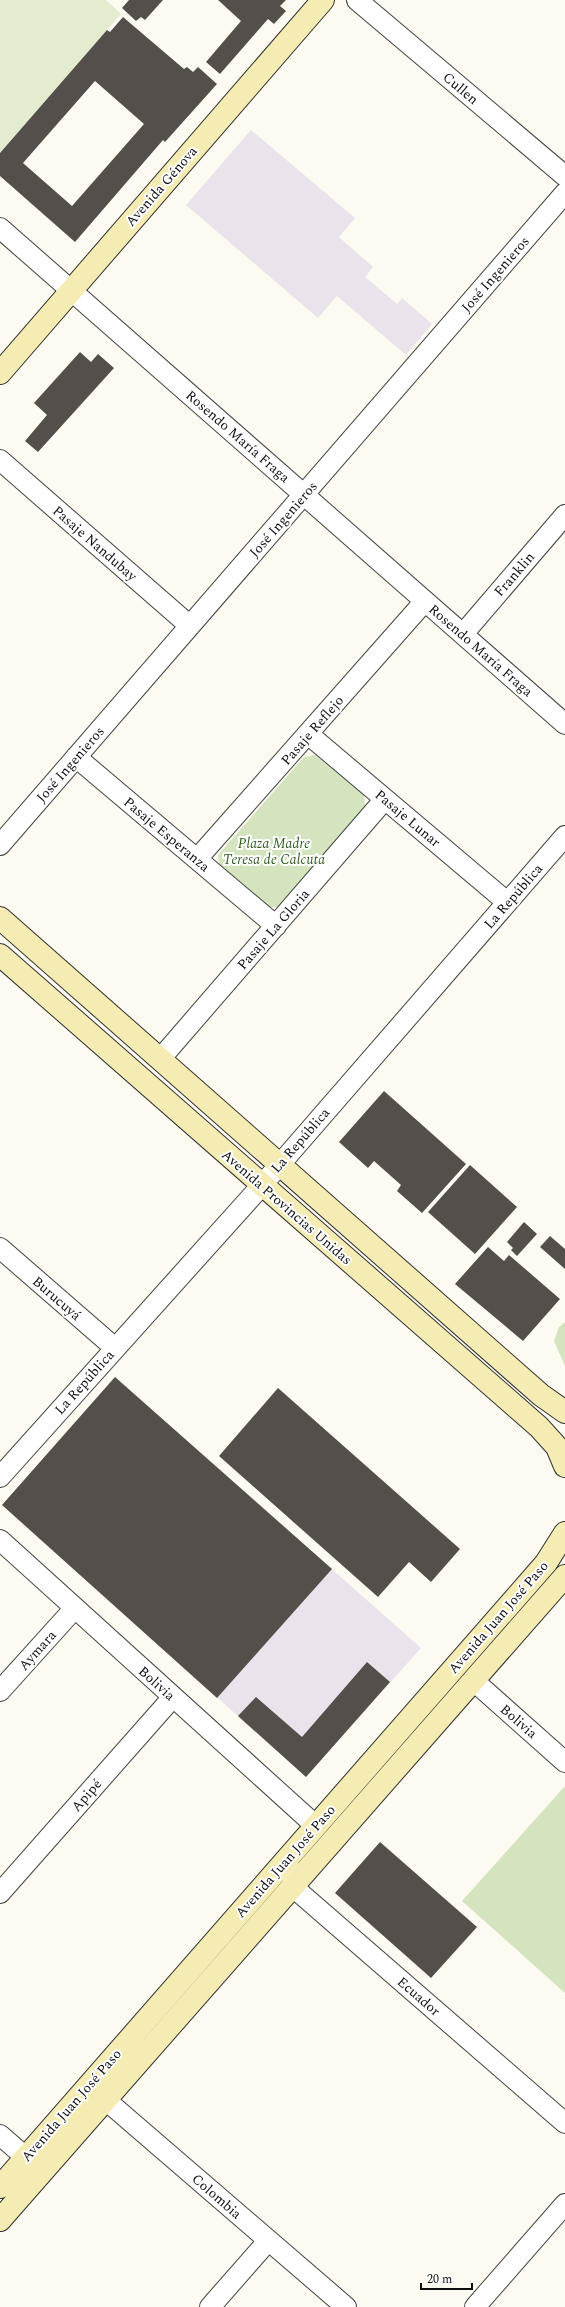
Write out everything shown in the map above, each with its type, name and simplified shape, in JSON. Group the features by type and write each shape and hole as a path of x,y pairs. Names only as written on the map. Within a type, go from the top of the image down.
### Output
{"main road":[{"name":"Avenida Génova","path":"0,373 323,0"},
{"name":"Avenida Provincias Unidas","path":"0,918 161,1058 541,1395 565,1412"},
{"name":"Avenida Provincias Unidas","path":"0,955 539,1427 557,1448 565,1466"},
{"name":"Avenida Juan José Paso","path":"0,2187 546,1563 565,1533"},
{"name":"Avenida Juan José Paso","path":"0,2220 106,2101 565,1576"}],"street":[{"name":"Cullen","path":"357,0 565,176"},
{"name":"José Ingenieros","path":"0,845 565,193"},
{"name":"Rosendo María Fraga","path":"0,228 565,724"},
{"name":"Pasaje Nandubay","path":"0,460 190,626"},
{"name":"Franklin","path":"463,634 565,515"},
{"name":"Pasaje Reflejo","path":"197,859 425,601"},
{"name":"Pasaje Lunar","path":"308,734 508,902"},
{"name":"Pasaje Esperanza","path":"76,757 276,926"},
{"name":"Pasaje La Gloria","path":"161,1058 385,799"},
{"name":"La República","path":"0,1477 262,1185 565,836"},
{"name":"Burucuyá","path":"0,1248 115,1348"},
{"name":"Bolivia","path":"0,1540 74,1609 316,1826"},
{"name":"Aymara","path":"0,1691 74,1609"},
{"name":"Bolivia","path":"474,1681 565,1762"},
{"name":"Apipé","path":"0,1893 173,1697"},
{"path":"283,1863 292,1872 293,1887"},
{"name":"Ecuador","path":"293,1887 565,2123"},
{"name":"Colombia","path":"88,2086 346,2307"},
{"path":"0,2135 42,2172"},
{"path":"475,2307 565,2204"},
{"path":"210,2307 268,2241"}],"shaded area":[{"path":"251,130 355,218 339,237 373,267 365,277 397,304 402,298 432,324 406,355 337,296 318,318 186,205"},
{"path":"115,1377 421,1648 306,1777 2,1505"}],"green space":[{"path":"0,0 106,0 121,14 0,153"},
{"name":"Plaza Madre Teresa de Calcuta","path":"315,755 364,794 365,806 278,907 268,907 219,864 218,855 304,757"},
{"path":"565,1322 565,1366 554,1341 559,1327"},
{"path":"565,1786 565,1993 462,1901"}],"building":[{"path":"129,0 163,0 145,20 141,17 136,21 122,8"},
{"path":"218,0 286,0 280,6 286,11 274,24 268,19 220,74 206,62 241,21"},
{"path":"123,17 184,69 187,67 193,72 198,67 217,84 165,142 163,140 75,242 0,176 0,153 107,30 110,32","holes":["95,81 144,124 72,206 23,163"]},
{"path":"80,352 91,362 98,354 114,368 38,452 25,441 47,415 34,403"},
{"path":"384,1091 466,1164 422,1213 397,1191 401,1185 374,1161 368,1168 339,1142"},
{"path":"470,1165 517,1207 475,1254 428,1212"},
{"path":"524,1222 537,1234 517,1256 511,1250 513,1248 507,1242"},
{"path":"550,1236 565,1249 565,1269 540,1247"},
{"path":"488,1247 504,1261 509,1255 560,1299 523,1341 455,1284"},
{"path":"115,1377 332,1569 217,1698 2,1505"},
{"path":"278,1388 460,1549 431,1582 409,1562 378,1597 219,1456"},
{"path":"367,1662 390,1682 306,1777 238,1716 256,1697 302,1737"},
{"path":"380,1842 477,1927 431,1978 335,1893"}]}
